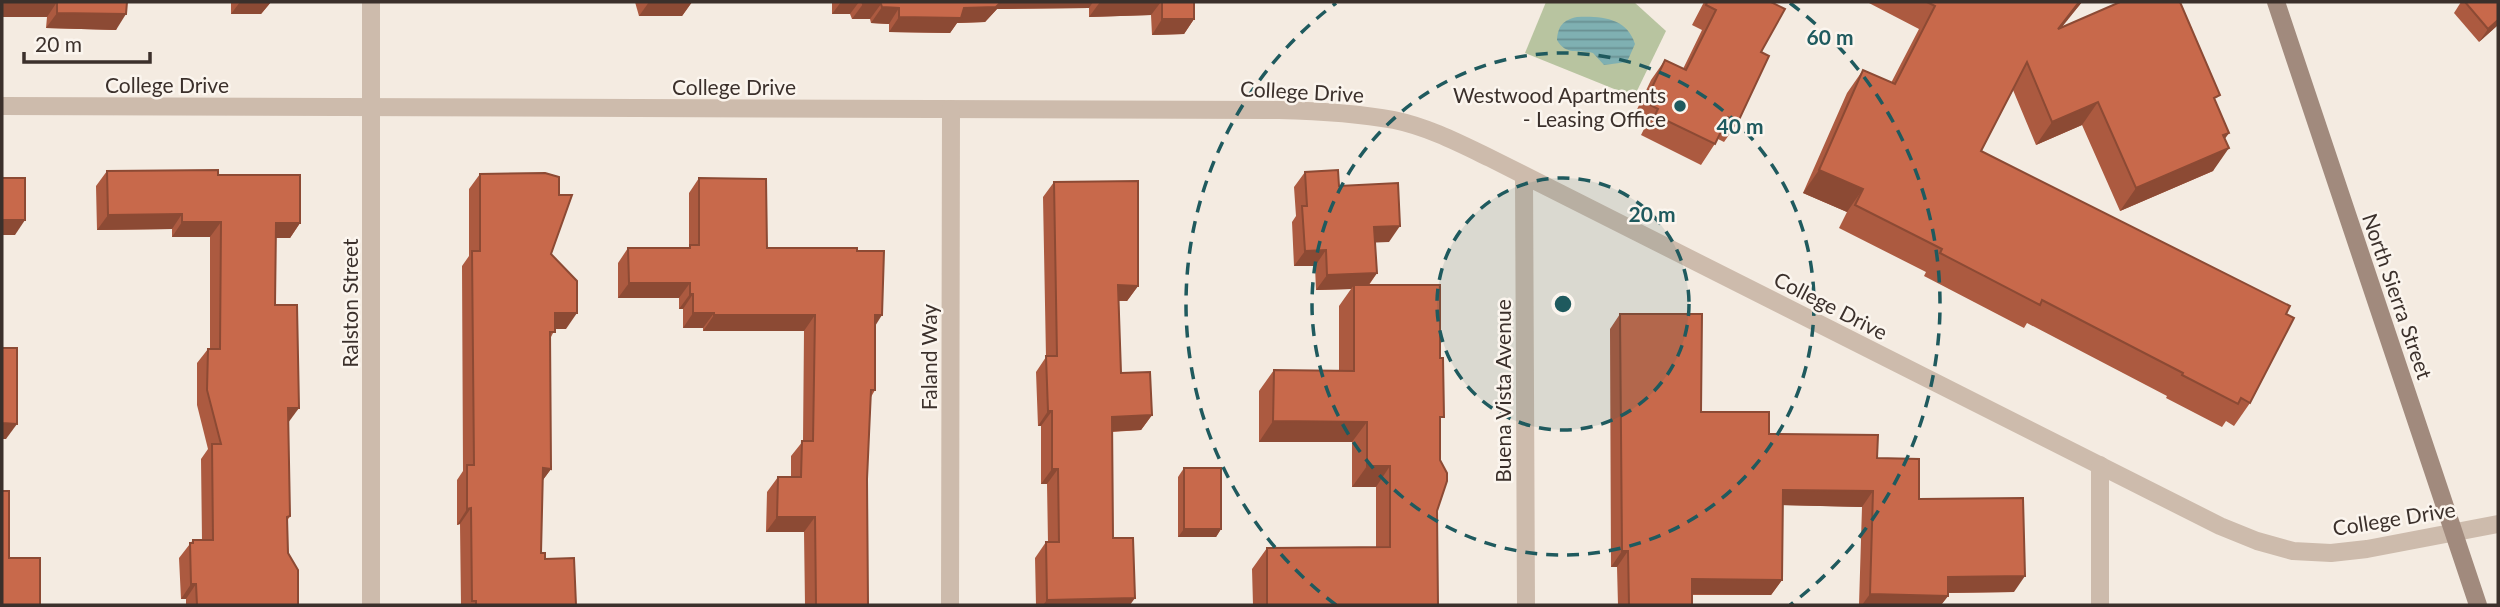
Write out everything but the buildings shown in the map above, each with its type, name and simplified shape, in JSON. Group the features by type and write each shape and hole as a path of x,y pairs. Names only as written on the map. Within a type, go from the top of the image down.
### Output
{"main road":[{"name":"North Sierra Street","path":"2276,2 2479,605"}],"street":[{"name":"Ralston Street","path":"371,2 371,605"},
{"name":"College Drive","path":"2,106 1339,112 1395,121 1442,135 2220,526 2257,541 2293,551 2330,553 2367,549 2498,524"},
{"name":"Faland Way","path":"950,605 951,109"},
{"name":"Buena Vista Avenue","path":"1524,176 1526,605"},
{"path":"2100,465 2100,605"}],"green space":[{"path":"1546,2 1634,2 1666,31 1634,97 1525,53"}],"water":[{"path":"1577,17 1604,18 1626,29 1635,44 1627,62 1604,65 1593,53 1564,48 1557,40 1560,27"}],"place":[{"name":"Westwood Apartments - Leasing Office","path":"1680,106"}]}
